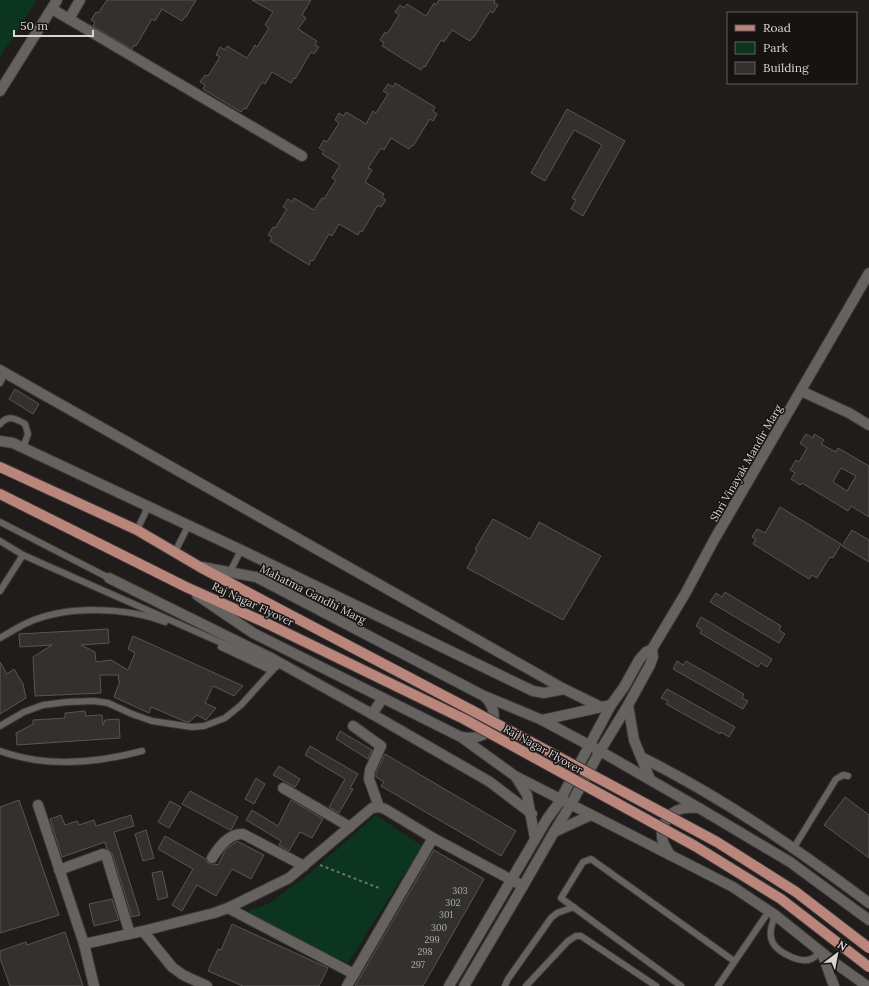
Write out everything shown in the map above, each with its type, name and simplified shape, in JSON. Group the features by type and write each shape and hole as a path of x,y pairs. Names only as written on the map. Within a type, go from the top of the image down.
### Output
{"main road":[{"name":"Mahatma Gandhi Marg","path":"0,467 137,530 200,567"},
{"path":"0,494 186,587"},
{"name":"Raj Nagar Flyover","path":"200,567 717,842 796,892 869,948"},
{"name":"Raj Nagar Flyover","path":"186,587 264,622 464,719 695,846 781,899 869,967"}],"street":[{"path":"69,19 80,0"},
{"path":"0,91 54,4 69,19 302,156"},
{"name":"Shri Vinayak Mandir Marg","path":"611,705 624,687 639,660 646,652 652,649 685,594 714,540 869,273"},
{"path":"3,371 564,689 601,707"},
{"path":"801,391 849,413 869,425"},
{"path":"0,441 13,443 241,550 533,691 544,693 564,689"},
{"name":"Mahatma Gandhi Marg","path":"200,567 256,577 482,695 542,720 650,779 790,862 869,920"},
{"path":"109,578 276,667 372,714 490,782 532,814"},
{"path":"186,587 253,633 460,737 515,776 734,887 772,913 867,986"},
{"path":"464,986 628,705 650,665 653,657 652,649"},
{"path":"460,737 470,739 476,738 488,730 493,721 494,711 490,702 482,695"},
{"path":"372,714 383,698"},
{"path":"542,720 611,705"},
{"path":"450,986 535,839 560,799 611,705"},
{"path":"628,705 634,740 650,779"},
{"path":"353,726 381,746 370,770 369,779 379,807"},
{"path":"641,758 659,766 741,814 869,903"},
{"path":"515,776 527,795 532,814 535,839"},
{"path":"283,788 350,827"},
{"path":"38,805 84,944 94,986"},
{"path":"84,944 143,931 228,908 289,878 372,808 379,807 385,809 433,838 523,886"},
{"path":"670,855 664,844 662,836 664,824 668,816 681,809 699,808"},
{"path":"554,832 591,815"},
{"path":"212,858 221,844 234,836 243,834 307,863"},
{"path":"347,986 433,838"},
{"path":"59,870 103,854 106,855 130,934"},
{"path":"228,908 354,974"},
{"path":"143,931 172,966 183,975 207,986"},
{"path":"821,952 834,986"}],"lane":[{"path":"0,383 3,371"},
{"path":"0,424 7,419 13,418 25,424 28,434 22,448"},
{"path":"137,530 148,507"},
{"path":"0,522 109,578"},
{"path":"175,552 188,526"},
{"path":"0,541 23,554 276,667"},
{"path":"230,572 241,550"},
{"path":"0,590 23,554"},
{"path":"0,638 28,622 46,616 75,611 116,610 149,616 276,667"},
{"path":"0,726 24,712 43,705 94,701 108,703 132,714 152,720 192,727 204,726 225,718 242,705 276,667"},
{"path":"0,751 36,760 70,761 118,757 142,752"},
{"path":"793,849 836,779 843,775 848,776"},
{"path":"680,986 561,898 583,862 591,859 734,961"},
{"path":"505,986 508,979 551,918 556,913 574,907"},
{"path":"772,913 772,942 776,946 795,959 802,961 811,960 821,952"},
{"path":"718,986 734,961 772,913"},
{"path":"526,986 568,941 576,936 581,936 656,986"}],"path":[{"path":"307,863 378,888"}],"green space":[{"path":"0,0 37,0 0,57"},
{"path":"376,815 422,846 348,963 250,920 249,911 270,903 310,873"}],"building":[{"path":"107,0 196,0 182,21 162,9 155,21 152,19 136,46 134,45 132,49 93,26 95,22 91,20"},
{"path":"252,0 311,0 302,15 306,18 298,29 317,41 315,45 319,47 314,54 311,52 291,83 272,72 265,84 262,82 246,109 244,108 241,112 203,89 205,85 200,82 205,75 208,76 220,57 216,55 220,47 225,50 227,46 247,58 255,45 257,47 269,28 265,25 273,12"},
{"path":"439,0 495,0 494,3 498,5 493,13 490,11 470,41 452,30 444,42 441,40 425,67 424,66 421,70 382,46 384,43 380,40 385,32 387,34 399,15 395,12 400,5 404,8 407,4 426,16 434,3 436,5"},
{"path":"395,83 435,107 433,111 437,114 433,121 430,119 413,146 412,145 409,149 391,138 384,150 381,148 368,168 372,170 365,182 384,194 382,197 386,200 381,207 378,205 362,232 360,231 358,235 339,224 332,236 329,234 309,265 270,241 272,237 268,235 273,227 275,228 287,209 283,207 288,199 292,202 294,198 314,210 322,198 324,199 336,180 332,178 340,165 322,154 324,151 319,148 324,140 327,142 339,123 335,120 339,113 344,116 346,112 366,124 373,111 376,113 388,94 383,91 388,84 393,87"},
{"path":"567,109 625,141 583,216 571,209 576,200 572,198 602,145 574,130 545,181 531,173"},
{"path":"15,389 39,404 33,414 9,399"},
{"path":"806,434 813,438 814,434 824,440 821,444 836,452 838,448 869,466 869,517 851,506 848,511 802,483 800,485 791,479 795,473 790,470 796,460 799,462 807,448 800,443","holes":["841,468 856,476 847,491 833,482"]},
{"path":"780,507 841,544 833,558 830,557 817,578 812,575 809,579 753,544 756,539 752,537 757,529 765,533"},
{"path":"493,519 530,539 539,522 601,556 563,620 467,568 477,550 475,549"},
{"path":"852,530 869,540 869,562 842,546"},
{"path":"725,592 781,626 779,630 785,634 779,643 710,602 716,593 722,597"},
{"path":"701,617 772,659 767,667 761,663 758,667 700,633 702,630 696,626"},
{"path":"108,629 109,643 81,645 95,652 96,662 111,660 128,670 135,653 128,649 133,636 243,686 234,696 213,686 205,703 216,708 206,720 197,715 189,722 151,707 149,713 114,697 120,681 118,680 119,675 100,675 101,693 35,696 33,657 52,645 20,647 19,634"},
{"path":"677,661 683,665 686,661 744,694 742,698 748,701 743,709 673,669"},
{"path":"0,662 7,674 14,669 23,684 26,698 0,714"},
{"path":"667,689 735,727 729,737 721,732 720,734 666,704 668,701 661,698"},
{"path":"85,711 86,716 102,715 103,725 105,720 119,719 120,738 17,745 16,733 33,724 33,720 65,718 65,713"},
{"path":"340,731 372,750 368,759 336,739"},
{"path":"310,746 358,774 350,788 353,789 339,813 329,807 345,779 305,755"},
{"path":"385,754 516,831 501,856 381,786 384,782 376,777 376,772"},
{"path":"279,766 300,779 295,787 273,775"},
{"path":"256,778 265,784 254,804 245,799"},
{"path":"190,791 238,817 231,830 182,804"},
{"path":"845,797 869,815 869,858 824,825"},
{"path":"19,800 59,915 0,933 0,807"},
{"path":"291,800 323,819 312,838 300,832 289,851 279,845 281,841 246,820 252,810 278,826"},
{"path":"170,801 181,807 169,828 158,822"},
{"path":"61,815 65,825 77,821 79,825 94,820 96,826 131,815 134,826 114,832 140,915 132,917 112,853 107,849 105,842 62,857 50,819"},
{"path":"146,830 154,858 143,861 135,834"},
{"path":"165,836 206,859 208,863 211,864 218,865 226,849 237,841 264,855 251,879 232,869 216,896 197,885 182,911 172,905 193,869 158,849"},
{"path":"434,850 484,879 423,986 355,986"},
{"path":"162,871 168,897 158,900 152,873"},
{"path":"112,899 119,920 94,926 89,904"},
{"path":"232,924 328,968 319,986 243,986 208,971 218,949 221,950"},
{"path":"65,932 83,986 10,986 0,958 0,951 26,942 27,945"}]}
